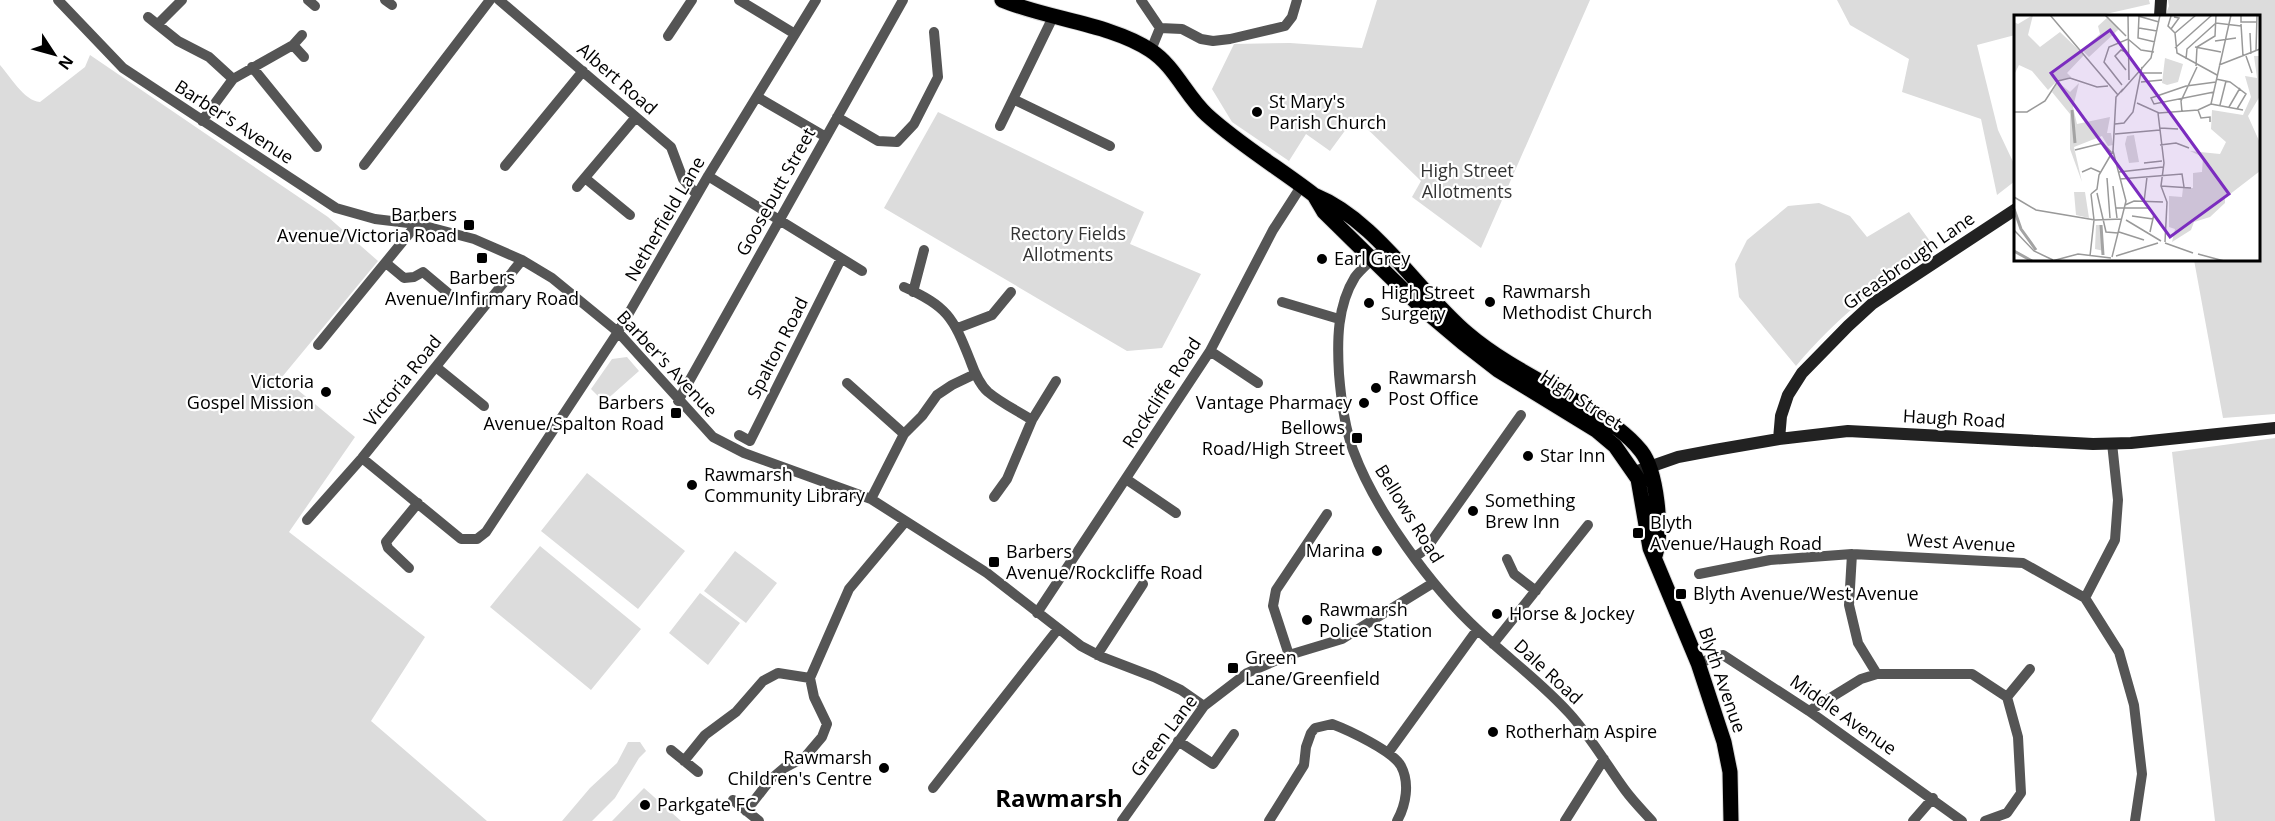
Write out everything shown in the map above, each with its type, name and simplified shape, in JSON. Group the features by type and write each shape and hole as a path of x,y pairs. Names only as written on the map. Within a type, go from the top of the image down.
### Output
{"main road":[{"name":"High Street","path":"1002,0 1132,40 1151,50 1169,66 1205,113 1314,195 1324,212 1424,310 1498,370 1596,430 1615,446 1638,479 1650,548 1655,556"},
{"name":"High Street","path":"1314,195 1334,202 1385,247 1433,300 1468,334 1505,360 1620,430 1642,452 1650,466 1656,493 1658,546 1655,556"},
{"name":"Blyth Avenue","path":"1655,556 1698,663 1724,741 1730,772 1731,821"}],"street":[{"name":"Barber's Avenue","path":"58,0 123,68 336,208 375,219 417,224 474,238 522,260 552,278 618,332 648,363 678,401 713,437 744,453 871,499 987,573 1081,646 1181,690 1204,706"},
{"path":"158,24 182,0"},
{"path":"364,165 490,0"},
{"name":"Albert Road","path":"499,0 673,149 683,179 697,195"},
{"path":"668,36 692,0"},
{"path":"739,0 795,34"},
{"name":"Netherfield Lane","path":"418,503 461,539 477,539 486,531 618,332 708,176 816,0"},
{"name":"Goosebutt Street","path":"678,401 903,0"},
{"path":"1141,0 1160,28"},
{"path":"1160,28 1182,29 1201,39 1213,41 1230,39 1285,26 1292,17 1297,0"},
{"path":"2160,15 2161,0"},
{"path":"148,17 178,41 209,57 233,79"},
{"path":"1000,126 1053,17"},
{"path":"1151,50 1160,28"},
{"path":"837,117 878,141 897,142 914,124 938,76 934,32"},
{"path":"202,121 233,79 293,45 302,35"},
{"path":"293,45 304,57"},
{"path":"252,67 317,147"},
{"path":"505,166 583,71"},
{"path":"757,97 826,137"},
{"path":"1013,99 1110,146"},
{"path":"630,215 581,182 636,117"},
{"path":"708,176 862,271"},
{"name":"Rockcliffe Road","path":"1037,613 1210,351 1273,230 1302,185"},
{"name":"Greasbrough Lane","path":"1779,439 1781,416 1788,395 1802,373 1848,326 1872,304 1899,285 2014,210"},
{"path":"318,345 417,224"},
{"name":"Bellows Road","path":"1385,247 1355,277 1339,319 1338,359 1341,396 1352,448 1373,494 1433,583"},
{"path":"924,250 909,289 945,311 958,328 975,374 988,392 1032,420"},
{"name":"Spalton Road","path":"739,435 750,441 841,259"},
{"name":"Victoria Road","path":"307,520 362,458 522,260"},
{"path":"386,263 404,278 414,277 423,272 448,293"},
{"path":"958,328 992,315 1011,292"},
{"path":"1282,302 1339,319"},
{"path":"1210,351 1258,383"},
{"path":"436,367 484,406"},
{"path":"871,499 904,434 922,416 937,395 952,384 975,374"},
{"path":"994,497 1007,479 1032,420 1056,381"},
{"path":"847,383 904,434"},
{"path":"1415,557 1426,549 1521,415"},
{"name":"Haugh Road","path":"1635,472 1678,457 1779,439 1848,431 2112,443 2275,428"},
{"path":"2085,598 2115,540 2118,500 2112,443"},
{"path":"362,458 418,503 386,542 388,548 409,568"},
{"path":"1126,479 1176,513"},
{"path":"1289,655 1273,606 1276,590 1327,514"},
{"path":"746,811 771,779 784,768 805,757 822,737 827,724 814,697 810,678 849,589 905,522"},
{"path":"1493,644 1588,525"},
{"path":"1852,554 1849,605 1858,643 1877,674"},
{"name":"West Avenue","path":"1699,574 1770,560 1852,554 2023,563 2085,598 2119,652 2134,705 2142,774 2135,821"},
{"path":"1507,559 1514,574 1536,591"},
{"name":"Green Lane","path":"1122,821 1204,706 1247,673 1289,655 1342,639 1433,583"},
{"name":"Dale Road","path":"1433,583 1477,630 1536,678 1570,714 1626,793 1652,821"},
{"path":"1097,655 1143,584"},
{"path":"933,788 1058,629"},
{"path":"1388,753 1477,630"},
{"name":"Middle Avenue","path":"1698,663 1723,655 1809,711 1962,821"},
{"path":"2007,697 2030,669"},
{"path":"684,761 705,735 736,712 763,681 778,673 810,678"},
{"path":"1809,711 1861,679 1877,674 1971,674 2007,697 2018,737 2021,793 2007,813 1986,821"},
{"path":"1269,821 1304,765 1306,747 1311,733 1316,728 1332,724 1388,753 1401,765 1407,793 1403,811 1397,821"},
{"path":"1178,741 1213,764 1234,734"},
{"path":"671,750 698,772"},
{"path":"1565,821 1604,759"},
{"path":"1913,821 1933,798"},
{"path":"732,800 759,821"}],"green space":[{"name":"High Street Allotments","path":"1377,0 1590,0 1481,248 1412,197 1421,181 1355,117 1330,151 1306,134 1289,161 1232,122 1212,89 1234,44 1290,43 1362,48"},
{"path":"1837,0 2149,0 2150,4 2101,15 2014,15 2014,35 1977,45 1998,130 2014,164 2014,182 1997,195 1981,119 1902,92 1909,59 1850,25"},
{"path":"2168,0 2275,0 2275,414 2223,418 2194,261 2260,261 2260,15 2165,15 2169,6"},
{"path":"90,55 328,217 378,261 282,377 355,437 289,532 425,637 371,721 487,821 0,821 0,65 23,93 34,101 40,102 85,67"},
{"name":"Rectory Fields Allotments","path":"938,112 1144,212 1130,244 1201,274 1162,348 1127,351 884,208"},
{"path":"1819,203 1850,216 1867,237 1909,212 1935,248 1861,301 1828,331 1796,366 1739,297 1735,264 1747,240 1788,206"},
{"path":"627,357 639,371 604,402 591,389 612,359"},
{"path":"2275,438 2275,821 2215,821 2172,452"},
{"path":"587,473 685,551 638,609 541,531"},
{"path":"540,546 641,629 591,690 490,607"},
{"path":"735,551 777,583 746,623 704,591"},
{"path":"700,593 740,623 708,665 669,633"},
{"path":"628,742 640,742 646,751 639,758 615,798 592,821 562,821 590,788 617,763"},
{"name":"Parkgate FC","path":"644,788 681,821 612,821"}],"place":[{"name":"St Mary's Parish Church","path":"1257,112"},
{"name":"Barbers Avenue/Victoria Road","path":"469,225"},
{"name":"Barbers Avenue/Infirmary Road","path":"482,258"},
{"name":"Earl Grey","path":"1322,259"},
{"name":"Rawmarsh Methodist Church","path":"1490,302"},
{"name":"High Street Surgery","path":"1369,303"},
{"name":"Rawmarsh Post Office","path":"1376,388"},
{"name":"Victoria Gospel Mission","path":"326,392"},
{"name":"Vantage Pharmacy","path":"1364,403"},
{"name":"Barbers Avenue/Spalton Road","path":"676,413"},
{"name":"Bellows Road/High Street","path":"1357,438"},
{"name":"Star Inn","path":"1528,456"},
{"name":"Rawmarsh Community Library","path":"692,485"},
{"name":"Something Brew Inn","path":"1473,511"},
{"name":"Blyth Avenue/Haugh Road","path":"1638,533"},
{"name":"Marina","path":"1377,551"},
{"name":"Barbers Avenue/Rockcliffe Road","path":"994,562"},
{"name":"Blyth Avenue/West Avenue","path":"1681,594"},
{"name":"Horse & Jockey","path":"1497,614"},
{"name":"Rawmarsh Police Station","path":"1307,620"},
{"name":"Green Lane/Greenfield","path":"1233,668"},
{"name":"Rotherham Aspire","path":"1493,732"},
{"name":"Rawmarsh Children's Centre","path":"884,768"},
{"name":"Parkgate FC","path":"645,805"}],"district":[{"name":"Rawmarsh","path":"1059,799"}]}
